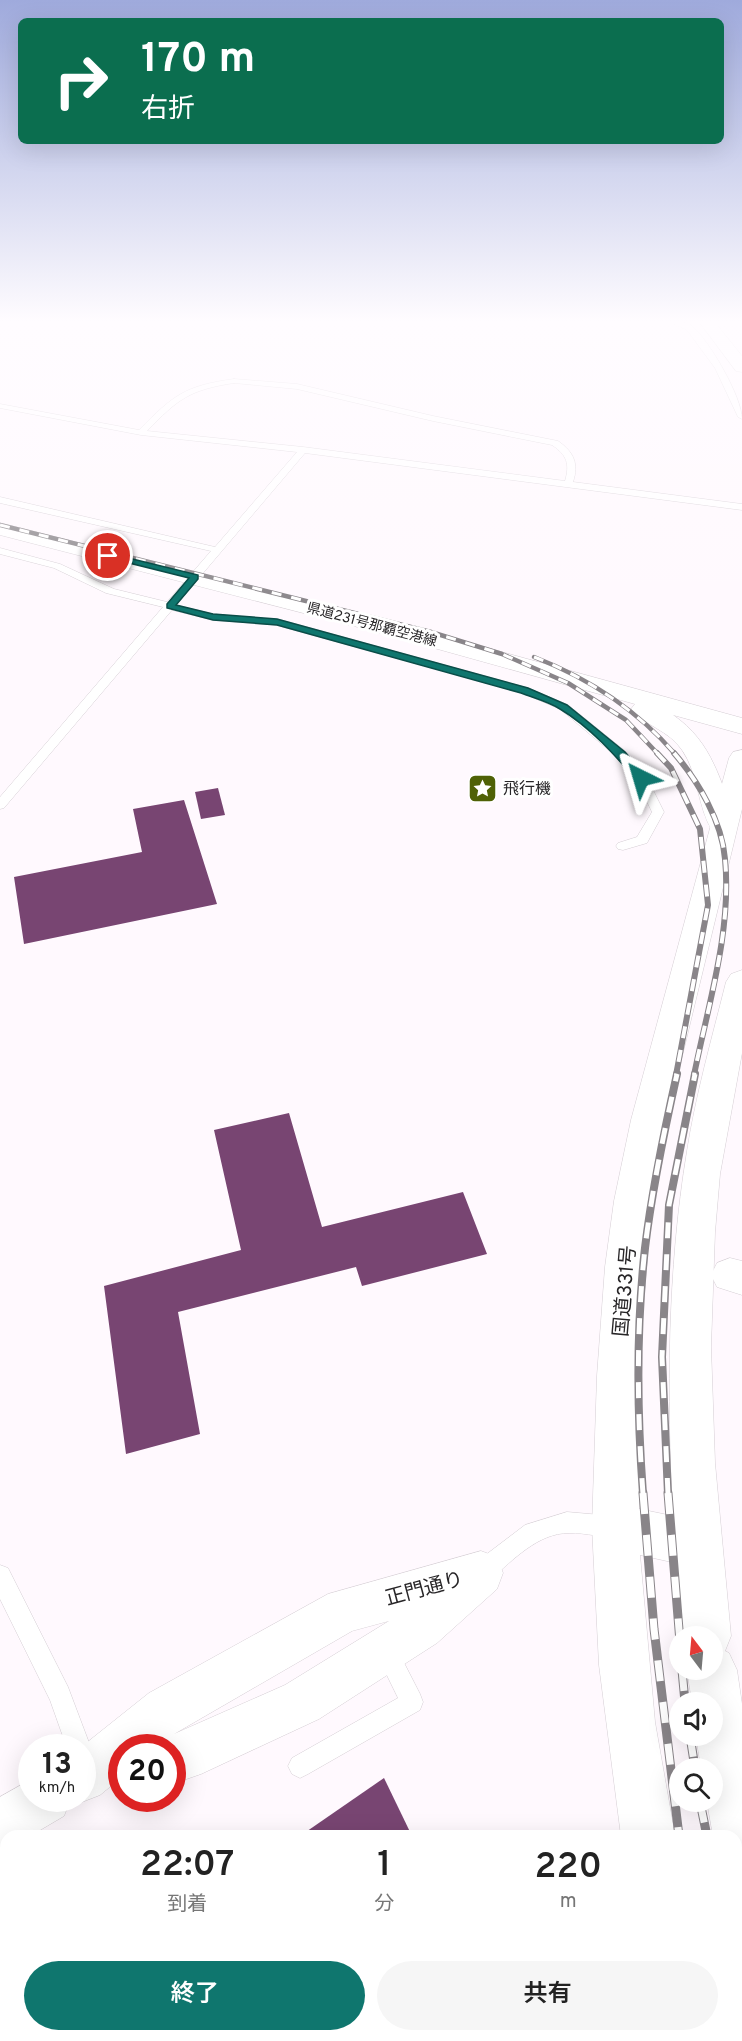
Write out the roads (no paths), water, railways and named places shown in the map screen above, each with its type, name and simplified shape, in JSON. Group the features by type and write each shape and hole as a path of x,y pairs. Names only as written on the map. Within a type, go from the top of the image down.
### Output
{"main road":[{"name":"県道231号那覇空港線","path":"0,513 425,618 742,706"},
{"name":"県道231号那覇空港線","path":"0,529 206,564 381,626 586,685 742,726"},
{"path":"586,685 652,713 687,739 706,769 714,804 723,826"},
{"name":"国道331号","path":"647,1830 636,1772 620,1643 615,1527 616,1427 621,1317 633,1203 660,1071 742,758"},
{"path":"706,1626 696,1544 690,1404 702,1174 711,1115 742,982"},
{"path":"615,1527 696,1544"},
{"path":"713,1680 738,1830"}],"street":[{"name":"正門通り","path":"186,1755 302,1702 421,1627 481,1573"},
{"name":"正門通り","path":"96,1761 166,1710 344,1610 481,1573"},
{"path":"0,1825 22,1812"}],"lane":[{"path":"48,415 141,433 303,450 742,507"},
{"path":"141,433 160,415"},
{"path":"415,415 555,442 567,450 571,456 574,467 568,485"},
{"path":"0,805 303,450"},
{"path":"722,505 736,497"},
{"path":"0,500 206,564"},
{"path":"0,551 57,566 110,591 213,617 277,622 524,690 564,707 621,754 641,778 658,812 642,840 623,846"},
{"path":"481,1573 532,1532 567,1522 615,1527"},
{"path":"0,1576 77,1734"},
{"path":"300,1766 412,1702 385,1650"}],"railway":[{"path":"0,525 431,632 502,654 568,683 626,720 658,754"},
{"path":"534,657 574,675 611,697 661,738 675,754"},
{"path":"657,753 671,768 700,829 708,905 676,1075"},
{"path":"674,753 692,776 714,816 725,859 726,886 722,941 694,1075"},
{"path":"643,1494 638,1371 642,1279 655,1182 677,1074"},
{"path":"668,1494 662,1357 669,1205 695,1074"},
{"path":"643,1493 654,1629 678,1830"},
{"path":"668,1493 679,1626"},
{"path":"683,1680 684,1692"},
{"path":"692,1746 693,1758"},
{"path":"702,1812 706,1830"}],"place":[{"name":"飛行機","path":"482,788"}]}
